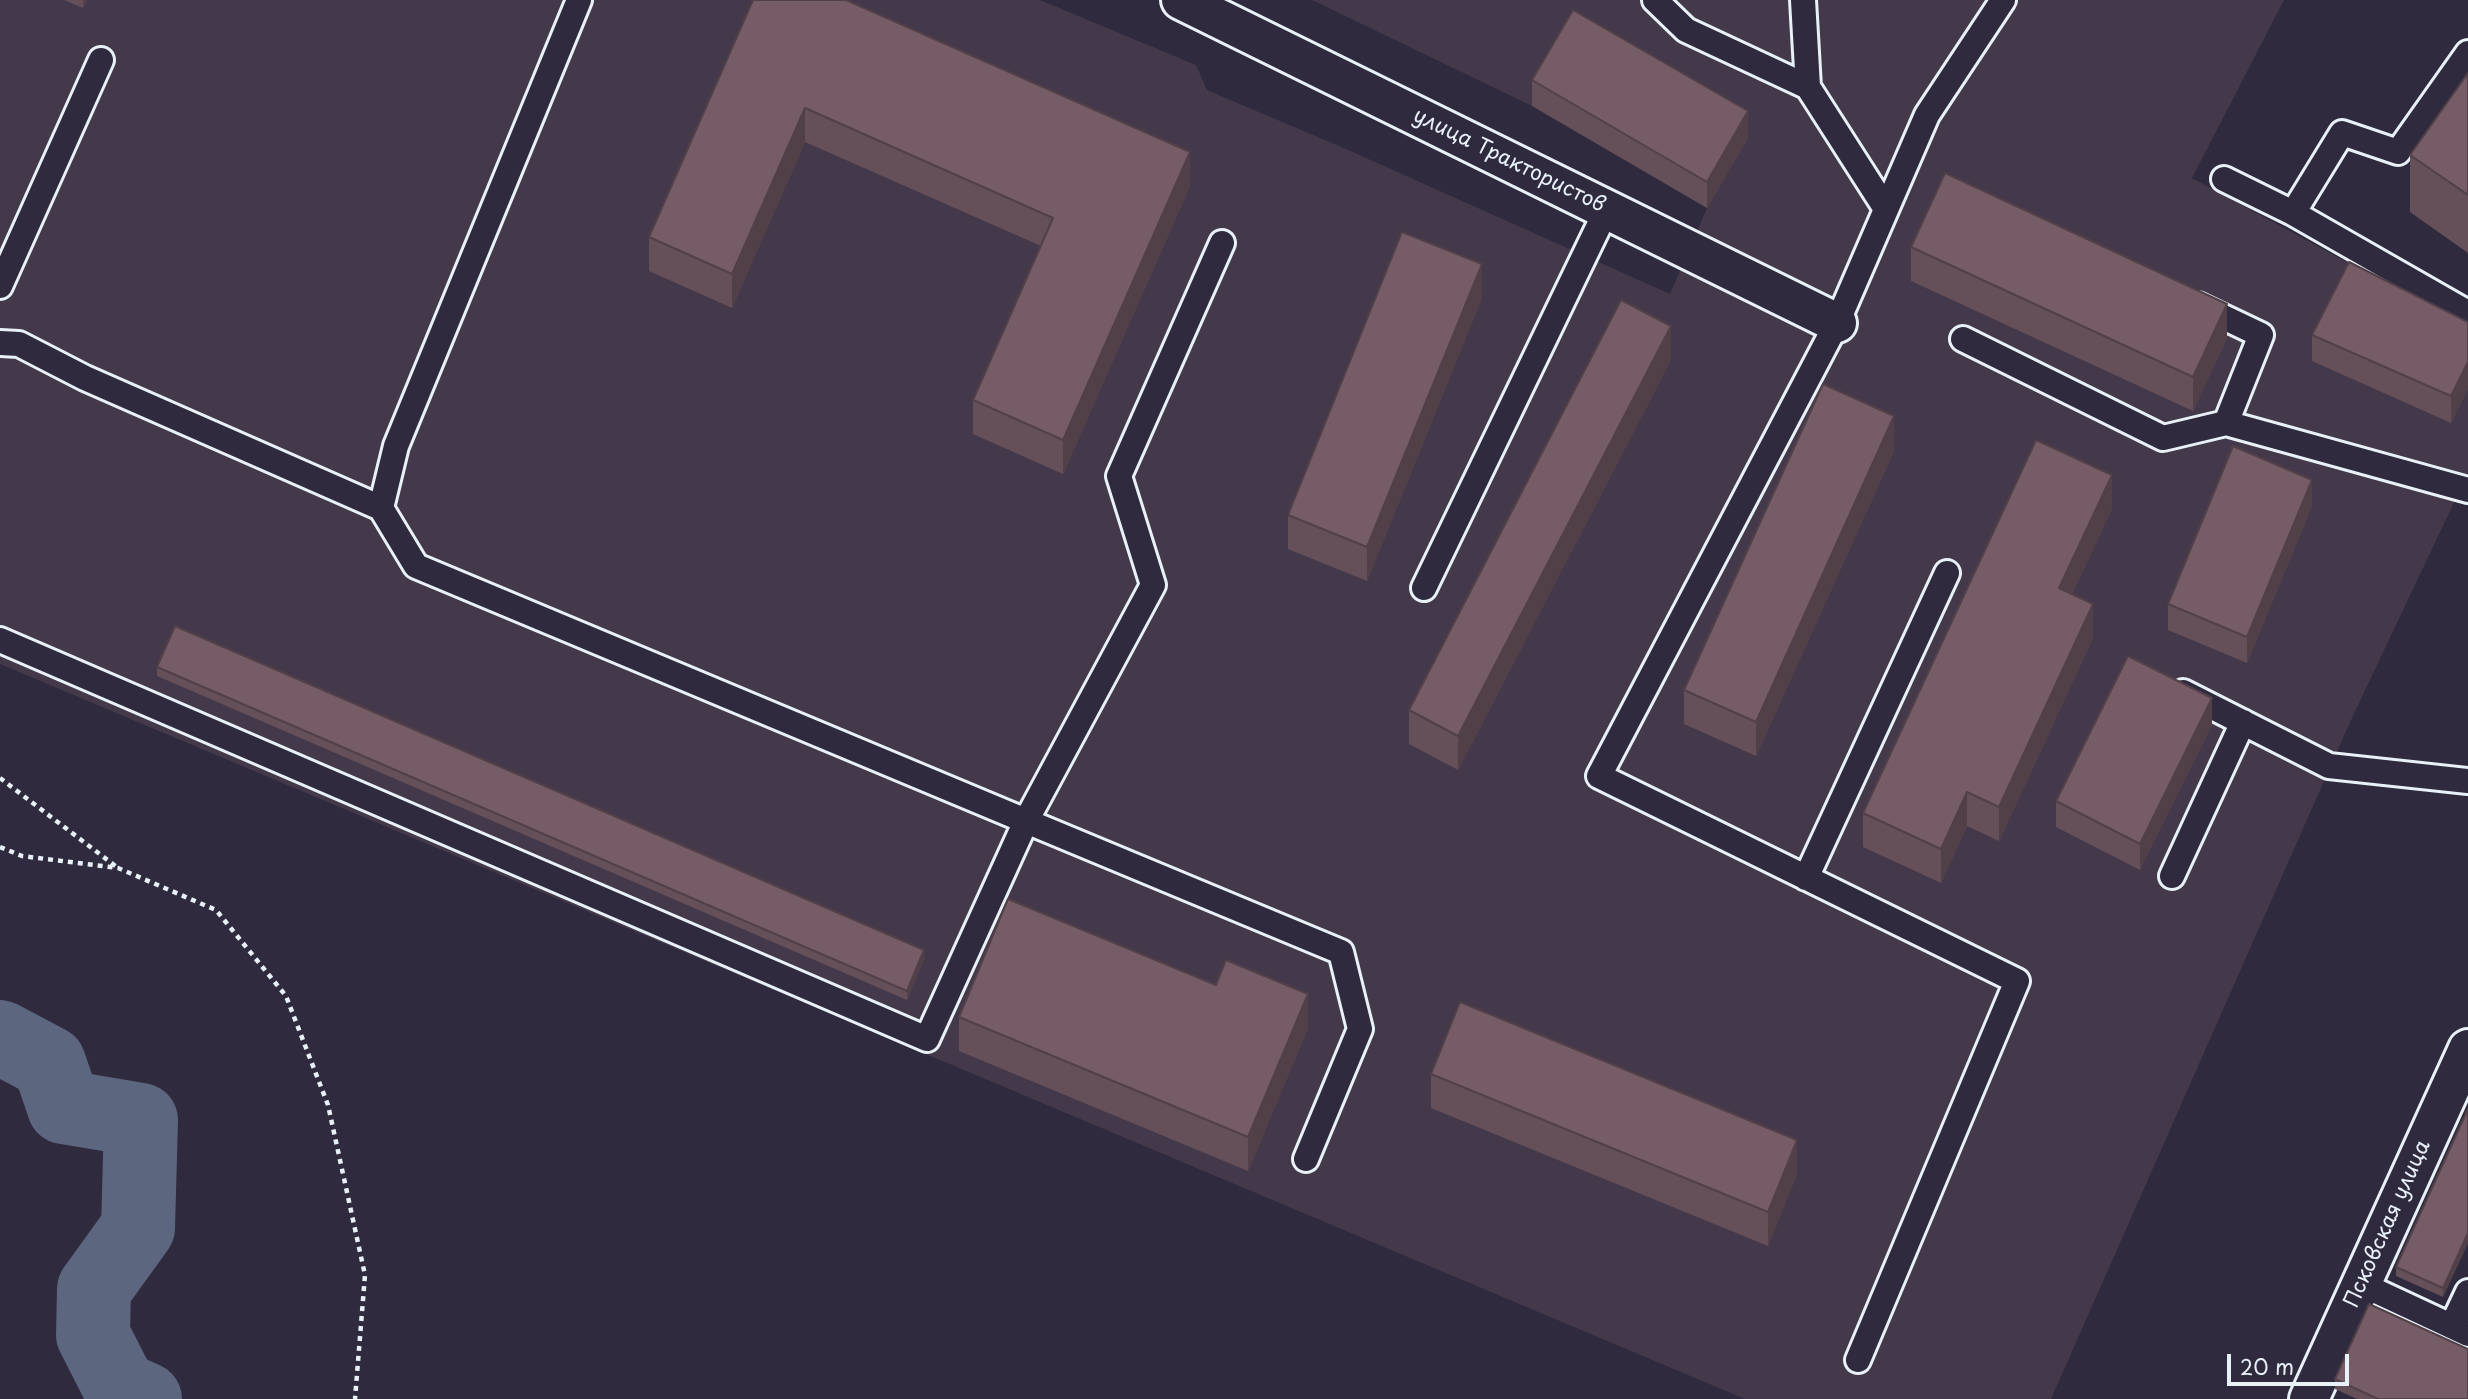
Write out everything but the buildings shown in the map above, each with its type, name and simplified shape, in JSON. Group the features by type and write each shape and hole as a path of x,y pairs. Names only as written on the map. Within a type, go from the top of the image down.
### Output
{"street":[{"name":"улица Трактористов","path":"1181,0 1837,323"},
{"name":"Псковская улица","path":"2309,1399 2468,1049"}],"lane":[{"path":"381,508 396,446 579,0"},
{"path":"1656,0 1686,30 1808,87"},
{"path":"1803,0 1808,87 1886,209"},
{"path":"1858,1360 2017,981 1598,776 1837,323 1927,115 2003,0"},
{"path":"2293,213 2342,133 2398,152 2468,53"},
{"path":"0,286 101,60"},
{"path":"2224,180 2293,213 2468,313"},
{"path":"1424,588 1607,209"},
{"path":"0,639 927,1039 1026,821 1153,585 1119,477 1222,243"},
{"path":"2177,295 2261,335 2226,423"},
{"path":"1963,338 2163,438 2226,423 2468,490"},
{"path":"0,343 19,344 85,378 381,508 416,566 1341,952 1360,1029 1306,1159"},
{"path":"1806,878 1947,573"},
{"path":"2166,683 2329,766 2468,781"},
{"path":"2172,876 2243,722"},
{"path":"2361,1284 2460,1330 2468,1292"}],"path":[{"path":"0,778 118,869 216,910 286,996 328,1105 365,1275 355,1399"},
{"path":"0,846 22,856 118,869"}],"shaded area":[{"path":"0,0 1040,0 1196,65 1207,90 1670,294 1707,208 1532,106 1312,0 2284,0 2192,178 2468,328 2468,473 2351,720 2051,1399 1745,1399 0,664"}],"waterway":[{"path":"0,1037 49,1063 64,1107 141,1120 138,1228 94,1289 93,1335 120,1388 145,1399"}]}
